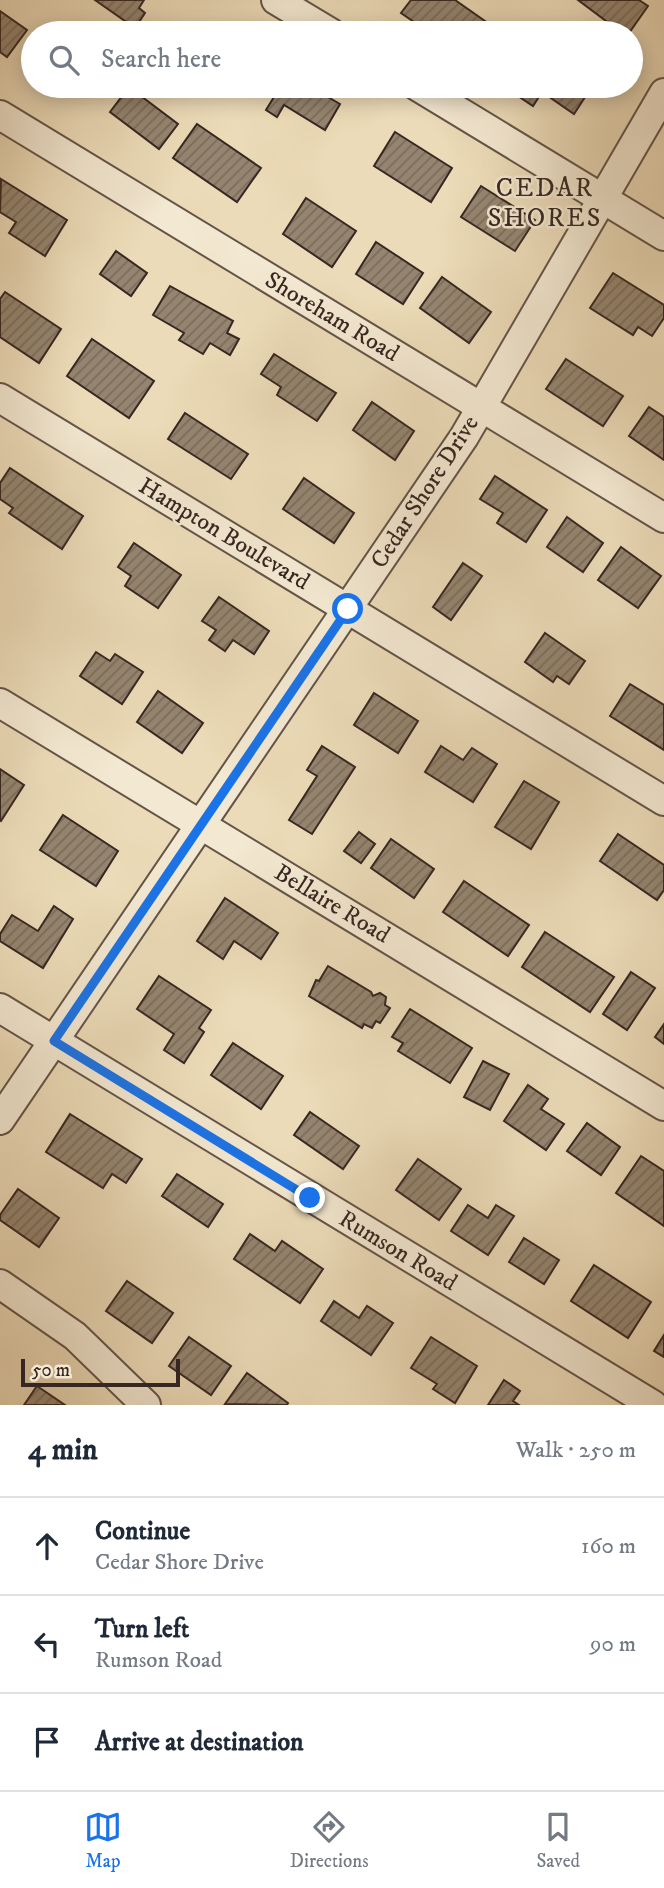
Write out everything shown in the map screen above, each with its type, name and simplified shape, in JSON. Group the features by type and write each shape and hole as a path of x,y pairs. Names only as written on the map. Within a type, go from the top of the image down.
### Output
{"street":[{"path":"276,0 311,21"},
{"name":"Cedar Shore Drive","path":"0,1120 348,609 481,407 664,93"},
{"path":"437,98 664,236"},
{"name":"Shoreham Road","path":"0,115 664,518"},
{"name":"Hampton Boulevard","path":"0,398 664,801"},
{"name":"Bellaire Road","path":"0,703 664,1106"},
{"name":"Rumson Road","path":"0,1008 653,1405"},
{"path":"0,1284 75,1336 146,1405"}],"building":[{"path":"95,0 144,0 139,8 145,13 140,21 125,21"},
{"path":"411,0 455,0 485,21 413,21 401,13"},
{"path":"578,0 639,0 648,6 637,21 606,21"},
{"path":"0,11 21,26 21,38 7,57 0,52"},
{"path":"121,98 144,98 178,124 159,149 110,112"},
{"path":"273,98 330,98 340,104 325,130 284,105 277,117 266,110"},
{"path":"521,98 538,98 533,106"},
{"path":"551,98 584,98 574,114"},
{"path":"197,124 261,168 237,202 173,158"},
{"path":"395,132 452,168 431,202 374,166"},
{"path":"1,179 67,220 45,256 9,233 16,222 0,212"},
{"path":"481,186 535,220 515,251 461,217"},
{"path":"306,198 356,231 332,267 283,234"},
{"path":"376,242 423,273 403,304 356,274"},
{"path":"116,251 147,273 131,296 100,274"},
{"path":"613,273 664,305 664,318 652,336 638,327 633,335 590,308"},
{"path":"442,277 491,312 469,343 420,308"},
{"path":"170,286 233,321 227,333 239,339 230,355 210,343 203,354 179,340 184,333 153,315"},
{"path":"5,292 61,329 39,363 0,337 0,299"},
{"path":"92,339 154,381 129,418 67,376"},
{"path":"274,354 336,393 317,421 277,395 281,387 261,374"},
{"path":"566,359 623,396 603,426 546,389"},
{"path":"372,402 414,431 395,460 353,430"},
{"path":"649,407 664,417 664,460 629,436"},
{"path":"185,413 248,454 231,479 168,439"},
{"path":"10,468 83,516 62,549 9,513 13,508 0,499 0,483"},
{"path":"495,476 547,510 526,542 497,523 503,513 480,499"},
{"path":"304,478 354,513 334,543 283,509"},
{"path":"567,517 603,543 583,572 547,547"},
{"path":"134,543 181,575 158,608 125,586 131,576 118,567"},
{"path":"621,547 661,576 638,608 598,580"},
{"path":"463,563 482,576 451,620 433,607"},
{"path":"219,597 269,631 254,654 233,640 225,651 209,640 216,630 202,621"},
{"path":"545,633 585,661 569,684 557,676 553,682 525,662"},
{"path":"96,652 110,661 115,654 143,672 122,704 80,676"},
{"path":"630,684 664,705 664,750 610,716"},
{"path":"158,691 203,723 182,753 137,722"},
{"path":"374,693 418,721 398,753 354,725"},
{"path":"322,746 355,767 312,834 289,820 317,776 307,770"},
{"path":"441,746 463,760 472,748 497,764 473,802 425,772"},
{"path":"0,769 24,785 1,821 0,820"},
{"path":"524,781 559,802 531,849 495,827"},
{"path":"63,815 118,851 96,886 40,850"},
{"path":"359,832 375,844 361,863 344,851"},
{"path":"618,834 664,865 664,890 657,900 600,861"},
{"path":"391,839 434,869 414,898 371,868"},
{"path":"464,881 529,925 508,956 443,912"},
{"path":"225,898 278,933 261,959 234,941 223,959 197,941"},
{"path":"54,906 73,919 43,968 0,941 0,934 12,915 38,931"},
{"path":"545,932 614,977 590,1012 522,967"},
{"path":"328,966 371,992 373,996 380,993 386,997 385,1005 390,1008 380,1023 376,1021 372,1028 364,1024 362,1028 309,996 316,980 319,981"},
{"path":"631,972 655,988 627,1030 603,1014"},
{"path":"159,976 211,1010 199,1028 204,1032 184,1063 164,1050 174,1034 137,1009"},
{"path":"410,1009 472,1048 450,1083 398,1051 403,1043 392,1037"},
{"path":"664,1024 664,1044 655,1037"},
{"path":"233,1043 283,1076 261,1109 211,1075"},
{"path":"483,1061 509,1074 490,1110 464,1097"},
{"path":"528,1085 548,1099 541,1109 564,1124 546,1150 504,1121"},
{"path":"310,1112 359,1146 343,1169 294,1135"},
{"path":"70,1114 142,1159 126,1183 112,1174 103,1188 46,1152"},
{"path":"587,1123 620,1147 601,1175 567,1151"},
{"path":"641,1156 664,1171 664,1226 616,1193"},
{"path":"418,1159 461,1189 439,1220 396,1190"},
{"path":"177,1174 223,1204 208,1227 162,1196"},
{"path":"18,1189 59,1218 39,1247 0,1220 0,1215"},
{"path":"468,1205 488,1218 496,1205 514,1216 488,1255 451,1231"},
{"path":"250,1234 275,1251 282,1241 323,1269 300,1303 234,1259"},
{"path":"524,1238 559,1260 544,1284 509,1262"},
{"path":"594,1265 651,1302 628,1338 571,1301"},
{"path":"127,1281 173,1313 152,1343 106,1311"},
{"path":"334,1301 359,1318 367,1306 393,1323 371,1355 321,1321"},
{"path":"664,1335 664,1357 654,1351"},
{"path":"189,1337 231,1366 211,1395 169,1366"},
{"path":"431,1337 477,1366 455,1403 433,1389 437,1384 411,1368"},
{"path":"247,1373 288,1403 287,1405 225,1404"},
{"path":"504,1380 520,1391 513,1401 519,1405 488,1405"},
{"path":"37,1386 65,1405 24,1405"}],"district":[{"name":"CEDAR SHORES","path":"545,203"}],"route":[{"path":"310,1198 54,1041 348,609"}]}
